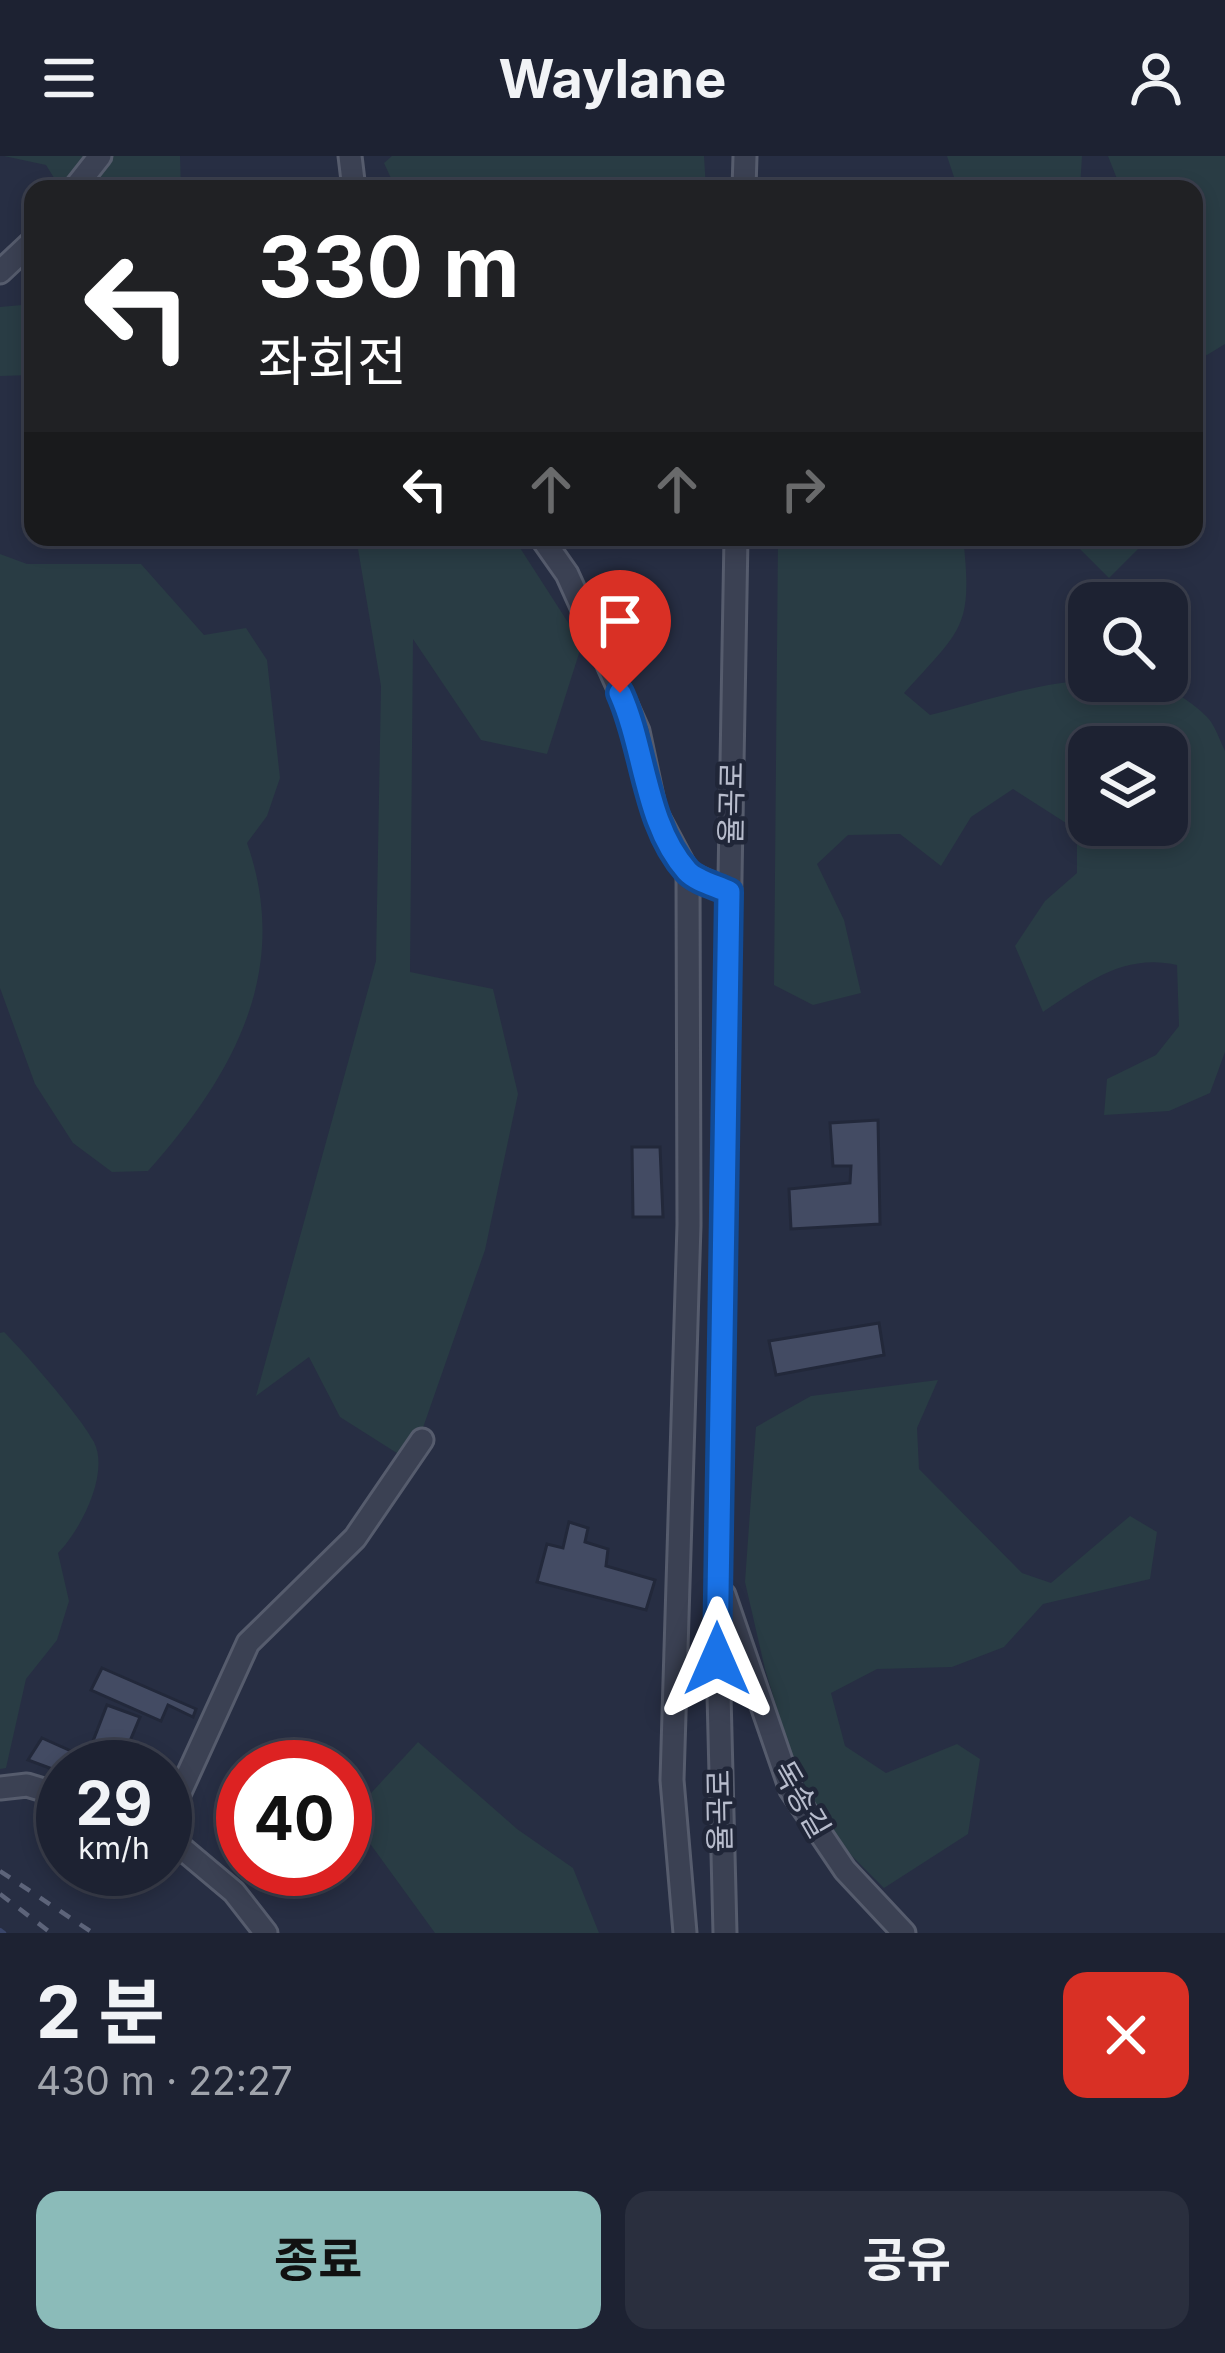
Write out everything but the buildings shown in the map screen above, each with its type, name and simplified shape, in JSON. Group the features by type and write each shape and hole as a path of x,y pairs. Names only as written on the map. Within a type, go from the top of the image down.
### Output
{"street":[{"path":"81,180 100,156"},
{"path":"0,272 24,249"},
{"path":"547,546 567,574 638,731 655,811 688,873 689,1225 672,1780 686,1933"},
{"name":"율곡로","path":"725,1933 717,1574 736,546"},
{"path":"688,873 729,892"},
{"path":"192,1765 248,1642 355,1538 422,1440"},
{"name":"독송길","path":"717,1574 766,1730 791,1790 844,1870 904,1933"},
{"path":"0,1788 36,1788"},
{"path":"192,1857 234,1892 266,1933"}],"shaded area":[{"path":"4,156 180,156 181,180 55,180 46,165"},
{"path":"392,156 704,156 705,180 392,180 384,163"},
{"path":"947,156 1082,156 1081,180 954,177"},
{"path":"1108,156 1225,156 1225,344 1207,355 1203,355 1203,180 1117,180"},
{"path":"24,305 24,375 0,376 0,307"},
{"path":"358,546 519,546 582,644 547,754 481,740 413,639 410,972 493,989 518,1094 485,1250 411,1462 340,1417 309,1357 256,1396 376,961 381,686"},
{"path":"778,546 964,546 966,590 959,624 940,654 904,693 930,715 1068,682 1068,702 1188,702 1212,724 1225,751 1225,1052 1210,1093 1169,1111 1104,1115 1107,1079 1156,1055 1179,1026 1177,965 1158,962 1122,967 1090,981 1043,1012 1015,946 1045,901 1077,873 1077,846 1188,846 1188,726 1068,726 1068,824 1013,789 971,817 941,866 900,834 848,835 817,864 844,920 861,993 813,1005 774,985"},
{"path":"1077,546 1141,546 1109,578"},
{"path":"0,554 27,564 141,564 204,635 246,628 267,660 280,778 267,816 247,843 259,890 258,978 229,1059 206,1098 148,1171 112,1172 73,1143 35,1084 0,988"},
{"path":"4,1332 87,1431 98,1455 98,1470 83,1517 58,1553 69,1601 57,1640 26,1679 6,1768 0,1769 0,1333"},
{"path":"938,1380 917,1428 919,1469 1022,1573 1051,1583 1130,1516 1157,1532 1150,1579 1043,1604 1004,1647 952,1667 877,1669 831,1693 845,1746 886,1773 957,1744 980,1759 968,1834 884,1888 833,1837 794,1765 765,1669 745,1582 756,1427 811,1396"},
{"path":"418,1742 517,1829 573,1868 599,1933 435,1933 372,1846 372,1792"}],"waterway":[{"path":"0,1930 4,1933"}],"railway":[{"path":"0,1871 93,1933"},
{"path":"0,1894 51,1933"}],"route":[{"path":"620,693 638,731 655,811 688,873 729,892 717,1659"}]}
